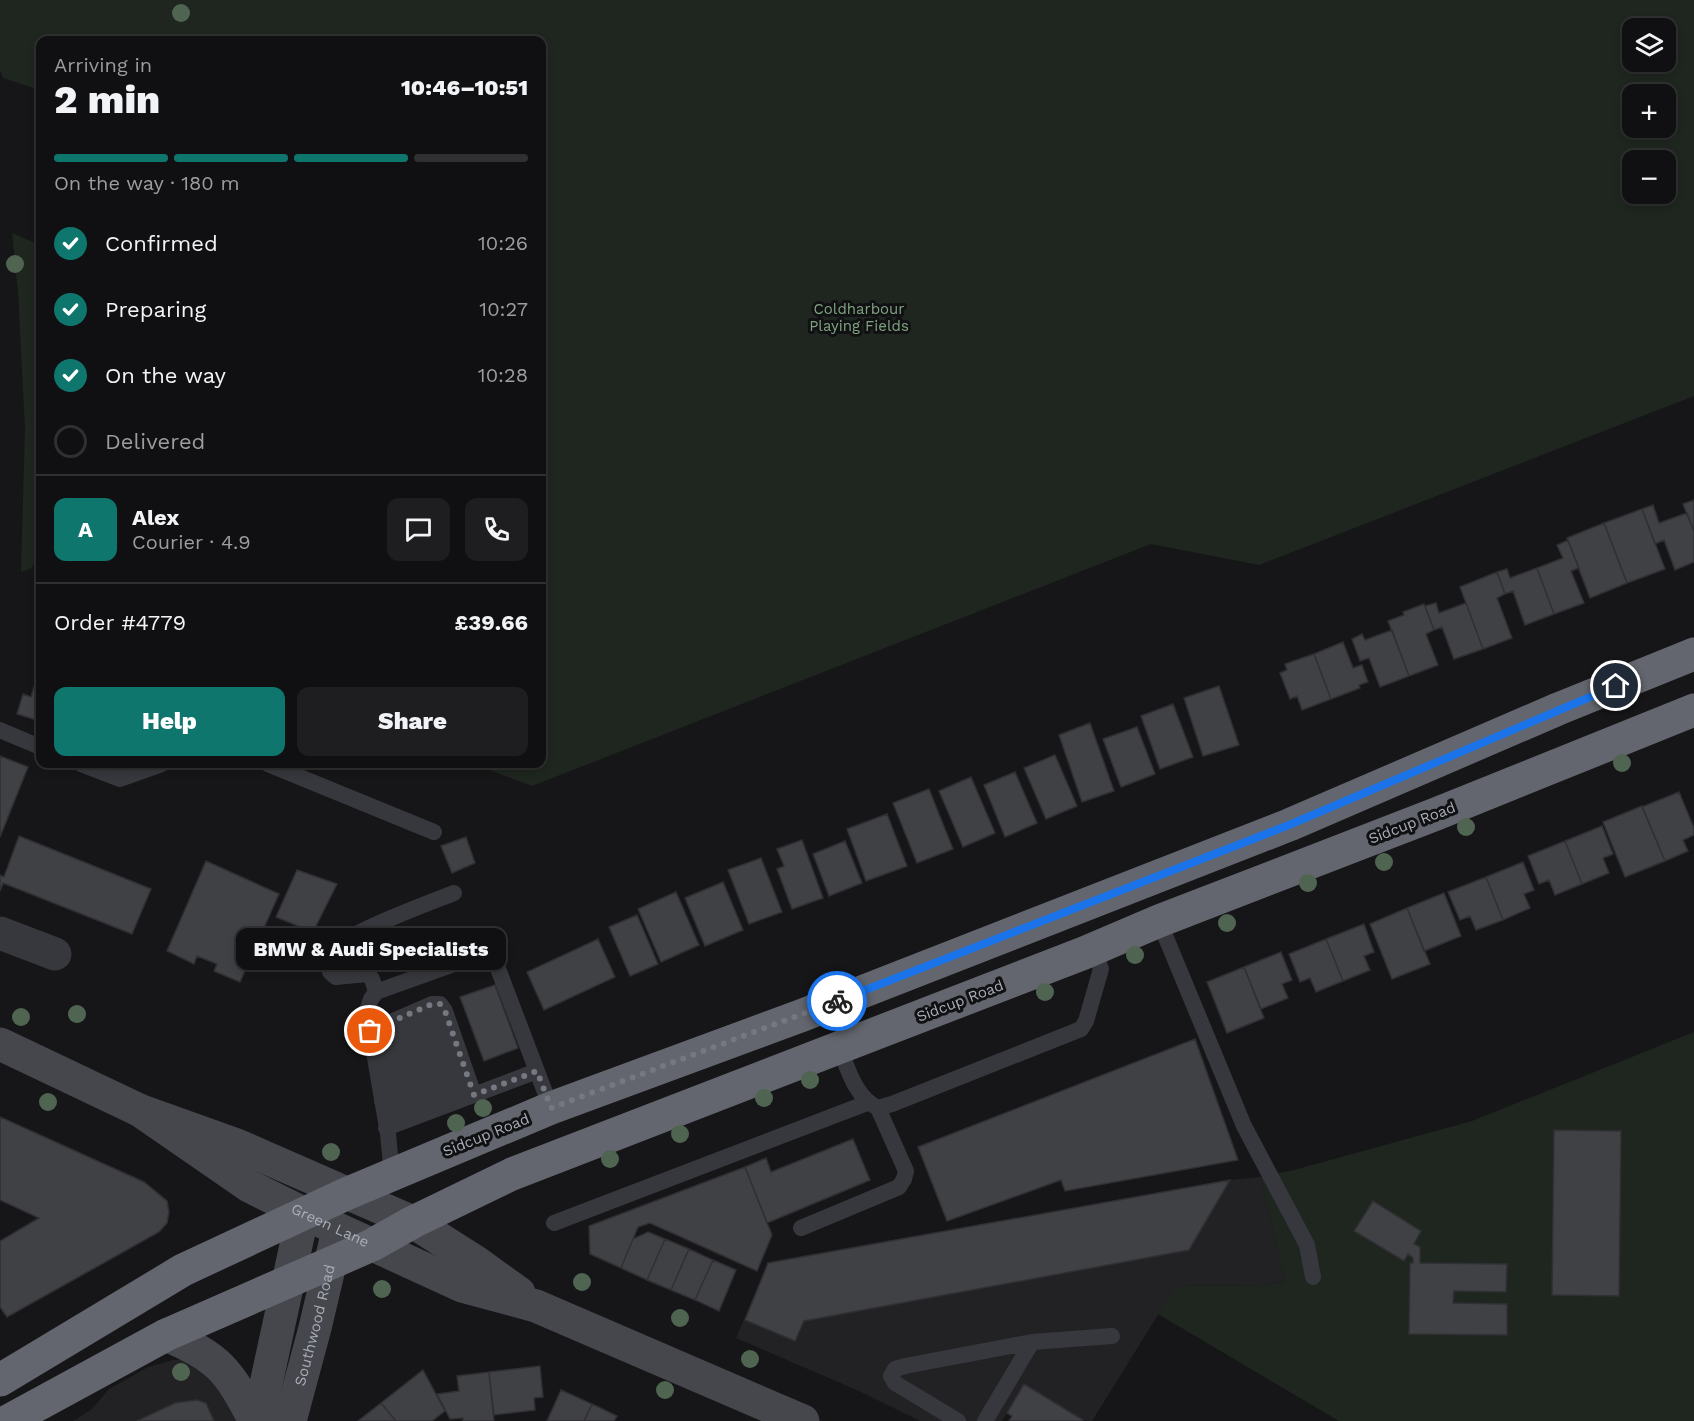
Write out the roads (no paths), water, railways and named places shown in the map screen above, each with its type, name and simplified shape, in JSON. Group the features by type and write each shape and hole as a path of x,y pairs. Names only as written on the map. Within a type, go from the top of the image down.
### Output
{"highway":[{"name":"Sidcup Road","path":"0,1380 183,1270 392,1174 551,1108 803,1015 1278,829 1558,709 1694,654"},
{"name":"Sidcup Road","path":"8,1421 166,1335 372,1245 413,1222 512,1174 1084,953 1159,921 1436,814 1694,710"}],"main road":[{"name":"Green Lane","path":"0,1044 140,1110 237,1145 413,1222 476,1262 536,1306"},
{"name":"Green Lane","path":"140,1110 249,1186 303,1213 462,1286 536,1306 803,1421"},
{"name":"Southwood Road","path":"290,1421 346,1194"},
{"path":"256,1421 303,1213"},
{"path":"166,1335 192,1346 219,1364 237,1386 256,1421"}],"street":[{"path":"0,933 55,954"}],"lane":[{"path":"0,730 36,745"},
{"path":"91,768 120,779 151,768"},
{"path":"278,768 434,832"},
{"path":"376,992 372,979 367,974 336,977 330,972 328,961 334,949 354,936 454,893"},
{"path":"1159,921 1244,1126 1307,1245 1313,1277"},
{"path":"554,1223 873,1105 892,1104 1081,1029 1086,1021 1101,969 1099,961 1094,956 1084,953"},
{"path":"392,1174 367,1011 376,992 482,954 489,956 497,966 551,1108"},
{"path":"801,1228 898,1187 906,1171 873,1105 856,1086 839,1047"},
{"path":"378,1078 459,1053 537,1071"},
{"path":"378,1078 459,1053"},
{"path":"378,1078 459,1053"},
{"path":"378,1078 459,1053"},
{"path":"958,1421 895,1383 891,1376 895,1369 1032,1342 1112,1336"},
{"path":"985,1421 1032,1342"}],"place":[{"name":"BMW & Audi Specialists","path":"370,1031"}],"park label":[{"name":"Coldharbour Playing Fields","path":"859,318"}]}
